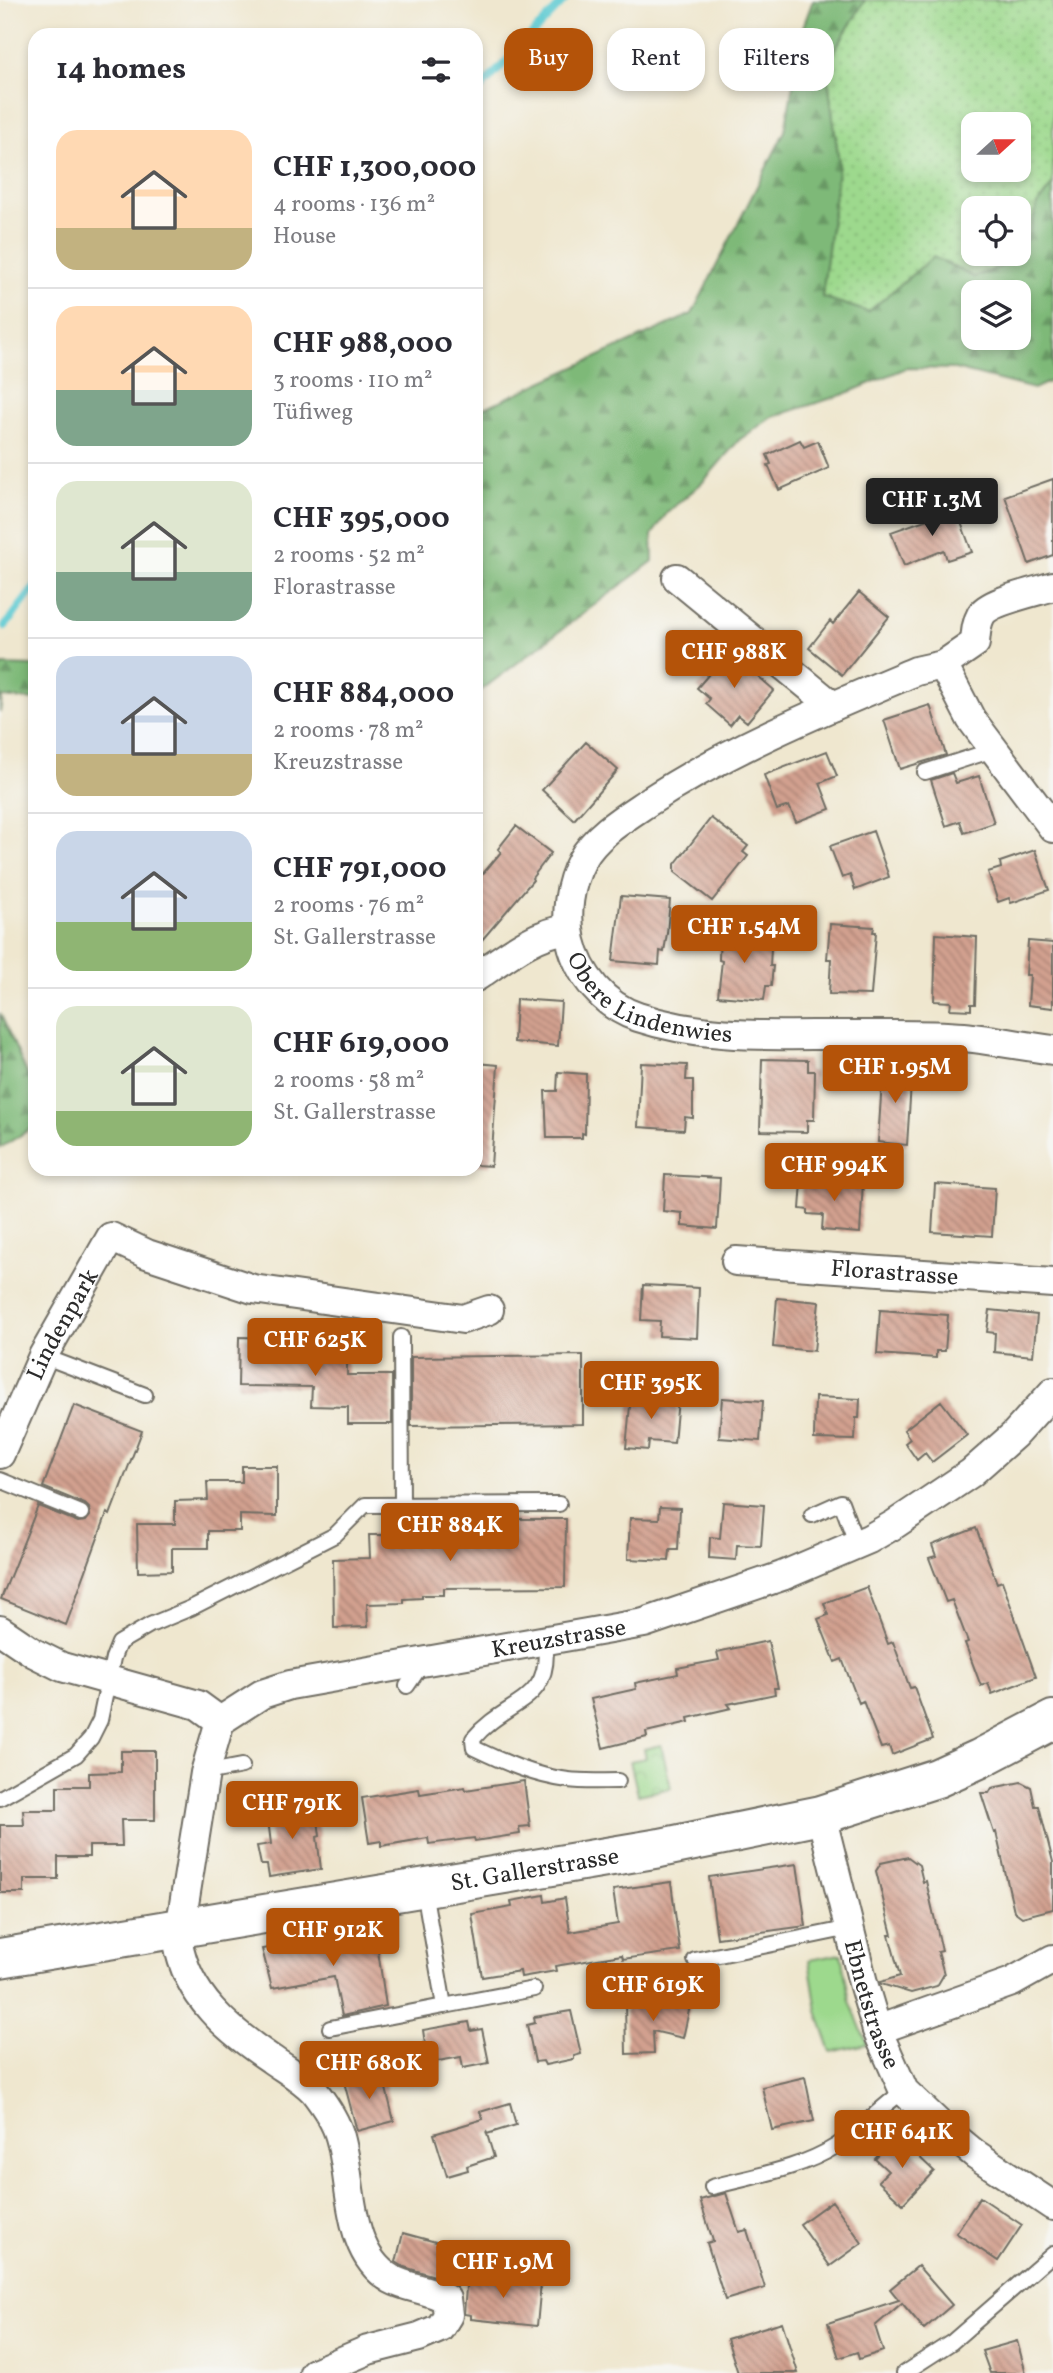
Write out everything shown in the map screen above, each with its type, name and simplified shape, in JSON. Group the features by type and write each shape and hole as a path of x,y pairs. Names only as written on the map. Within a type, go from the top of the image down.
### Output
{"street":[{"path":"677,578 833,706"},
{"name":"Obere Lindenwies","path":"1053,586 995,604 982,613 976,629 975,643 943,665 916,671 833,706 715,761 662,792 609,830 583,858 571,886 568,929 574,953 591,985 622,1011 660,1024 716,1034 952,1037 1053,1050"},
{"path":"943,665 971,719 1053,828"},
{"path":"483,971 527,943 554,931 568,929"},
{"name":"Lindenpark","path":"0,1454 43,1356 111,1237 147,1254 253,1289 463,1319 489,1310"},
{"name":"Florastrasse","path":"736,1261 1053,1283"},
{"name":"Kreuzstrasse","path":"220,1721 262,1694 290,1685 644,1623 782,1576 857,1545 895,1524 971,1473 1050,1403"},
{"path":"0,1630 34,1653 62,1667 198,1705 220,1721 205,1773 178,1942 181,1958 208,2006 243,2040 295,2075 312,2090 327,2111 340,2136 355,2222 373,2264 391,2279 446,2298 448,2315 440,2328 419,2337 369,2350 314,2373"},
{"name":"St. Gallerstrasse","path":"0,1958 660,1848 821,1815 937,1777 979,1759 1053,1720"},
{"name":"Ebnetstrasse","path":"821,1815 877,2030 904,2091 975,2154 1053,2206"},
{"path":"877,2030 1012,1982 1053,1959"}],"lane":[{"path":"925,772 993,750"},
{"path":"401,1337 402,1505"},
{"path":"43,1356 145,1395"},
{"path":"0,1480 81,1513"},
{"path":"812,1515 841,1503 857,1545"},
{"path":"0,1798 76,1755 91,1738 100,1720 113,1658 119,1643 150,1625 191,1608 335,1535 365,1505 559,1504"},
{"path":"545,1642 546,1672 538,1688 481,1729 473,1739 474,1748 496,1760 551,1777 618,1781"},
{"path":"407,1686 423,1662"},
{"path":"205,1773 242,1766"},
{"path":"423,1889 444,2006"},
{"path":"695,1960 850,1928"},
{"path":"330,2028 534,1989"},
{"path":"712,2187 818,2156 838,2145 904,2091"},
{"path":"904,2373 952,2342 1053,2254"}],"green space":[{"path":"813,0 865,0 834,51 834,28 803,28"},
{"path":"865,0 1053,0 1053,184 1038,204 1031,226 1031,196 961,196 961,266 1003,266 974,277 933,258 868,312 822,297 839,163 830,91 834,91 834,51"},
{"path":"792,91 830,91 839,163 822,297 868,312 933,257 974,277 1003,266 1031,266 1031,226 1038,204 1053,184 1053,380 1034,389 955,369 906,368 845,394 772,417 739,440 703,482 667,513 652,535 653,561 483,689 483,408 692,314 785,131"},
{"path":"0,665 28,666 28,699 2,697 0,712"},
{"path":"0,1013 28,1075 28,1130 0,1148"},
{"path":"661,1745 671,1788 638,1795 630,1761 646,1758 644,1749"},
{"path":"841,1954 850,2001 867,2044 831,2052 817,2011 809,1960"}],"building":[{"path":"800,440 804,447 818,441 829,468 779,490 768,465 771,464 767,455"},
{"path":"1053,479 1053,555 1029,564 1005,496"},
{"path":"956,509 972,552 947,560 944,550 904,566 891,532"},
{"path":"859,592 889,617 842,675 809,648 830,621 833,624"},
{"path":"729,651 774,690 747,722 738,715 730,725 706,704 710,699 697,688"},
{"path":"930,705 946,755 900,769 884,720"},
{"path":"586,742 618,770 574,820 542,790"},
{"path":"827,751 837,776 820,783 830,809 796,822 789,806 777,810 764,775"},
{"path":"952,773 956,783 979,776 994,823 964,833 960,821 946,826 931,780"},
{"path":"711,818 748,846 743,852 748,856 712,901 675,872 675,864"},
{"path":"516,826 551,853 533,880 483,939 483,874 501,852 498,849"},
{"path":"873,831 889,877 855,890 850,875 842,878 830,846"},
{"path":"1035,850 1049,890 1011,903 1009,898 998,902 988,872 1001,868 1000,862"},
{"path":"621,896 670,900 664,952 660,951 659,965 613,961"},
{"path":"830,924 874,927 873,932 876,932 871,995 829,994 831,959 827,959"},
{"path":"720,930 766,933 765,947 771,948 770,966 773,966 771,986 766,986 764,1000 718,996 722,961 719,960"},
{"path":"936,934 977,937 975,1004 971,1004 971,1010 950,1009 951,1002 934,1001"},
{"path":"1028,941 1053,943 1053,1008 1028,1005"},
{"path":"516,999 561,1002 558,1046 514,1042"},
{"path":"762,1059 808,1060 808,1071 815,1071 814,1120 807,1120 807,1132 760,1131"},
{"path":"641,1063 687,1065 686,1080 693,1080 693,1118 685,1117 684,1130 638,1127"},
{"path":"483,1064 498,1065 491,1166 483,1165"},
{"path":"883,1066 912,1068 907,1145 878,1142"},
{"path":"558,1072 586,1074 585,1134 582,1133 582,1138 547,1138 545,1091 557,1091"},
{"path":"665,1175 720,1178 717,1229 682,1226 682,1213 663,1211"},
{"path":"812,1177 863,1181 860,1233 822,1230 823,1215 808,1214 808,1210 800,1209 802,1182 811,1182"},
{"path":"935,1184 995,1188 992,1236 932,1232"},
{"path":"643,1285 699,1288 697,1338 659,1336 660,1321 641,1320"},
{"path":"777,1298 819,1302 814,1351 773,1347"},
{"path":"880,1310 948,1315 945,1351 936,1351 936,1358 877,1354"},
{"path":"990,1310 1037,1315 1033,1356 994,1352 995,1333 987,1332"},
{"path":"239,1337 312,1339 312,1358 347,1358 347,1375 392,1375 392,1424 348,1424 348,1407 311,1406 312,1387 238,1386"},
{"path":"583,1355 583,1424 411,1426 411,1357"},
{"path":"631,1395 678,1399 674,1443 649,1441 648,1450 626,1448"},
{"path":"815,1397 860,1399 855,1440 814,1439"},
{"path":"722,1398 763,1401 760,1441 719,1438"},
{"path":"941,1401 967,1435 932,1462 925,1453 917,1460 905,1443 910,1439 904,1430"},
{"path":"74,1405 142,1431 110,1515 107,1513 66,1625 1,1599 38,1506 78,1522 86,1521 90,1516 89,1508 85,1504 43,1487"},
{"path":"242,1466 277,1466 277,1516 240,1515 240,1531 208,1531 208,1548 172,1548 172,1571 138,1572 137,1524 175,1524 175,1501 208,1500 207,1482 242,1482"},
{"path":"723,1502 764,1505 761,1546 737,1545 736,1560 709,1558 710,1537 720,1538"},
{"path":"660,1507 680,1508 678,1550 670,1550 669,1561 628,1559 630,1518 659,1519"},
{"path":"445,1519 566,1519 565,1587 444,1588 444,1595 422,1595 422,1598 404,1599 404,1603 367,1604 368,1627 334,1628 333,1559 370,1558 369,1535 404,1535 404,1530 422,1530 422,1526 445,1526"},
{"path":"976,1528 997,1583 1002,1581 1036,1677 992,1694 988,1683 981,1686 952,1600 946,1602 929,1558 936,1556 932,1545"},
{"path":"867,1587 888,1644 893,1642 910,1688 914,1687 933,1739 892,1755 889,1746 881,1748 863,1701 859,1703 842,1659 835,1662 818,1619 828,1615 824,1603"},
{"path":"768,1641 778,1688 774,1688 775,1694 728,1704 731,1708 688,1718 689,1722 646,1732 647,1737 603,1748 591,1699 636,1689 635,1683 678,1674 677,1668 719,1660 717,1652"},
{"path":"121,1751 155,1751 155,1820 121,1820 122,1846 89,1846 89,1857 58,1857 58,1879 24,1879 24,1893 0,1893 0,1825 24,1825 23,1810 57,1810 57,1786 89,1786 89,1773 121,1772"},
{"path":"524,1781 530,1826 519,1827 520,1834 429,1844 428,1838 381,1846 381,1841 369,1843 362,1798 419,1789 420,1794"},
{"path":"1021,1782 1031,1787 1035,1806 1039,1806 1053,1862 1053,1909 1022,1917 1014,1911 996,1832 994,1833 981,1793 989,1793 992,1788"},
{"path":"316,1804 321,1869 269,1877 267,1865 261,1865 257,1846 271,1844 267,1811"},
{"path":"908,1857 919,1865 923,1882 926,1881 942,1951 938,1952 944,1974 937,1986 911,1993 880,1982 900,1976 876,1871 881,1863"},
{"path":"797,1864 806,1926 717,1938 709,1877"},
{"path":"671,1882 680,1951 623,1959 622,1955 555,1966 556,1971 521,1977 520,1971 482,1977 472,1914 512,1907 511,1901 544,1895 545,1902 565,1898 570,1932 618,1924 613,1890"},
{"path":"375,1930 386,2006 342,2016 334,1977 272,1988 262,1949"},
{"path":"663,1999 690,2006 683,2038 653,2031 654,2053 626,2054 625,2000"},
{"path":"571,2011 581,2054 574,2056 574,2059 545,2065 543,2061 535,2062 527,2025 535,2023 534,2017"},
{"path":"469,2022 471,2031 482,2029 489,2063 463,2068 461,2057 421,2064 418,2046 425,2044 423,2030"},
{"path":"382,2072 394,2121 357,2131 344,2082"},
{"path":"805,2077 814,2121 772,2130 762,2087"},
{"path":"510,2103 516,2125 487,2134 486,2131 494,2157 467,2166 468,2170 447,2176 434,2134 483,2119 480,2112"},
{"path":"897,2136 934,2171 903,2204 878,2181 888,2171 875,2159"},
{"path":"726,2193 739,2232 747,2230 765,2288 725,2300 707,2243 713,2241 700,2200"},
{"path":"980,2197 1022,2225 998,2261 956,2233"},
{"path":"832,2201 862,2243 830,2266 800,2224"},
{"path":"403,2233 465,2250 456,2286 396,2262"},
{"path":"918,2266 952,2305 924,2329 902,2303 875,2326 883,2351 859,2359 857,2352 839,2358 828,2323 899,2300 890,2289"},
{"path":"467,2275 541,2282 537,2326 471,2319 471,2315 464,2314"},
{"path":"782,2322 798,2373 738,2373 727,2339"},
{"path":"1017,2341 1026,2373 990,2373 982,2351"}],"waterway":[{"path":"483,86 565,0"},
{"path":"5,626 28,596"}]}
